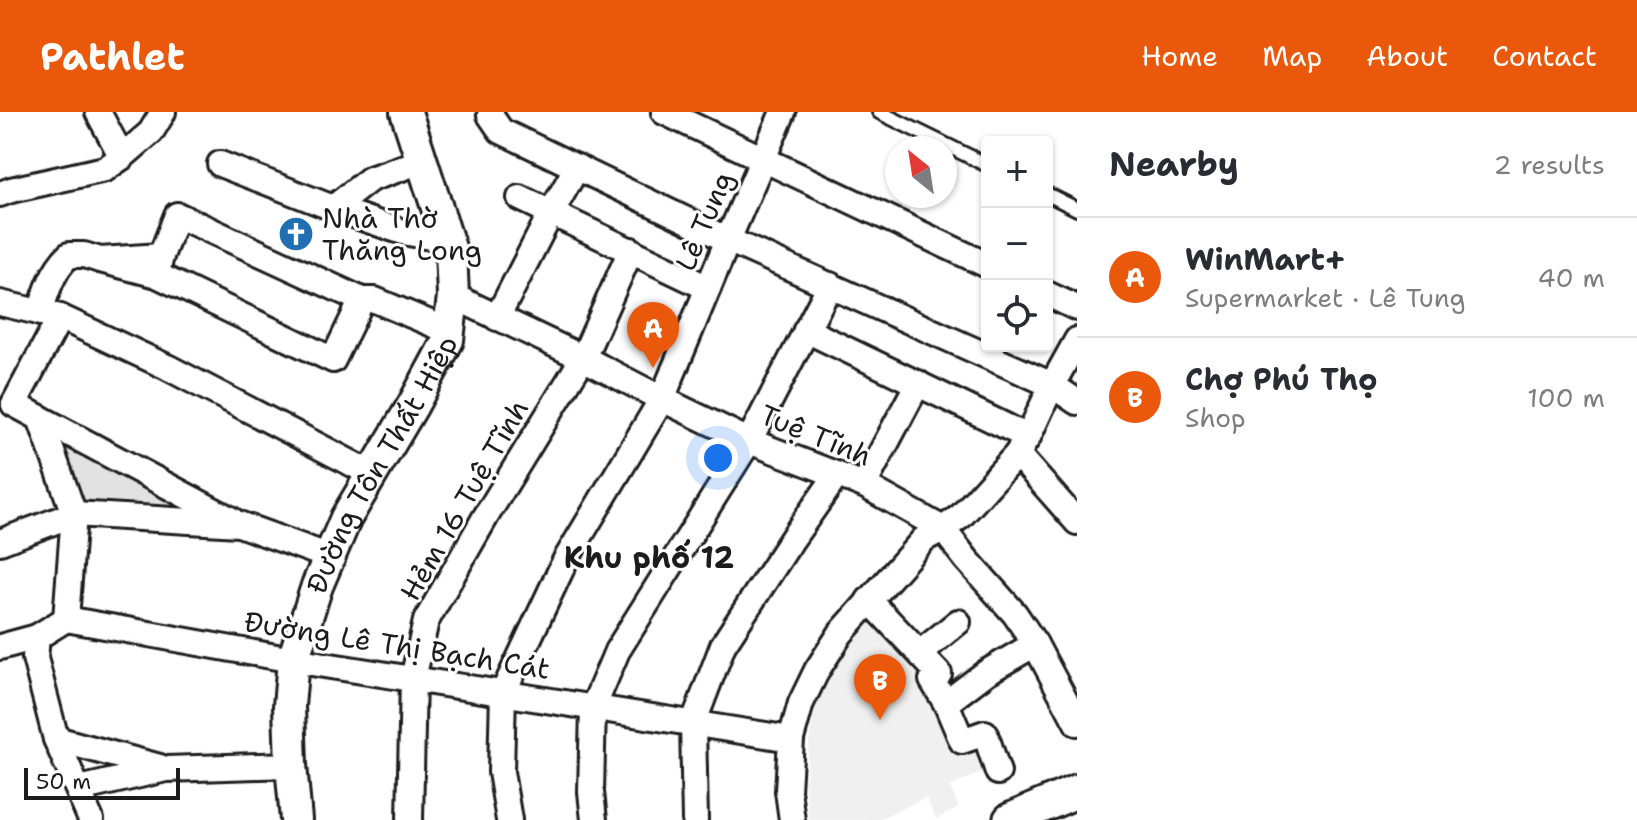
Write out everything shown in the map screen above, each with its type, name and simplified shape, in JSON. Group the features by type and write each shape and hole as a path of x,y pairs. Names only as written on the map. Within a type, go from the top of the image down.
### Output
{"main road":[{"path":"1010,820 1077,791"}],"street":[{"path":"98,112 122,157"},
{"path":"0,194 105,169 151,132 163,112"},
{"name":"Đường Tôn Thất Hiệp","path":"296,820 289,706 293,660 317,586 346,518 448,340 453,296 451,251 406,112"},
{"path":"491,112 501,131 728,240 1052,385 1077,402"},
{"path":"664,112 981,262"},
{"name":"Lê Tung","path":"503,693 565,561 662,399 783,112"},
{"path":"333,208 370,179 422,161"},
{"path":"220,164 403,232 447,240"},
{"path":"497,318 577,167"},
{"path":"520,198 708,288"},
{"path":"159,266 177,215 362,300 375,300 449,331"},
{"name":"Hẻm 16 Tuệ Tĩnh","path":"410,820 413,679 426,621 583,358 631,250"},
{"path":"330,557 239,524 40,418 7,407 50,315 45,296 60,264 69,255 159,266 333,360 362,300"},
{"path":"594,820 591,792 593,708 617,651 749,441 830,285"},
{"name":"Tuệ Tĩnh","path":"453,296 749,441 864,485 943,529 1015,614 1035,644 1077,723"},
{"path":"1053,297 1077,308"},
{"path":"0,303 50,315 167,367 372,474"},
{"path":"806,330 918,383 1022,445 1077,522"},
{"path":"792,820 788,791 791,739 801,703 817,670 841,633 924,539 961,516 1022,445 1077,340"},
{"path":"864,485 918,383"},
{"path":"0,647 37,637 66,619 74,514 40,418"},
{"path":"695,820 693,724 723,645 837,475"},
{"path":"1,539 74,514 239,524"},
{"path":"869,600 934,650 939,674 932,680 946,703 962,741 985,733 998,772"},
{"name":"Đường Lê Thị Bạch Cát","path":"66,619 293,660 791,739"},
{"path":"934,650 958,622"},
{"path":"37,637 35,658 56,739 91,820"},
{"path":"946,703 987,672 1035,644"},
{"path":"503,693 501,772 509,820"},
{"path":"56,739 166,769"},
{"path":"79,789 166,769 291,765"}],"lane":[{"path":"879,112 981,162"},
{"path":"1053,197 1077,209"}],"shaded area":[{"path":"51,430 211,515 76,502"},
{"path":"865,616 885,626 905,644 960,742 987,730 1002,763 950,787 959,808 936,819 926,798 876,820 809,820 805,783 815,710 833,665"}],"place":[{"name":"Nhà Thờ Thăng Long","path":"296,234"},
{"name":"WinMart+","path":"653,368"},
{"name":"Chợ Phú Thọ","path":"880,720"}],"district":[{"name":"Khu phố 12","path":"649,557"}]}
